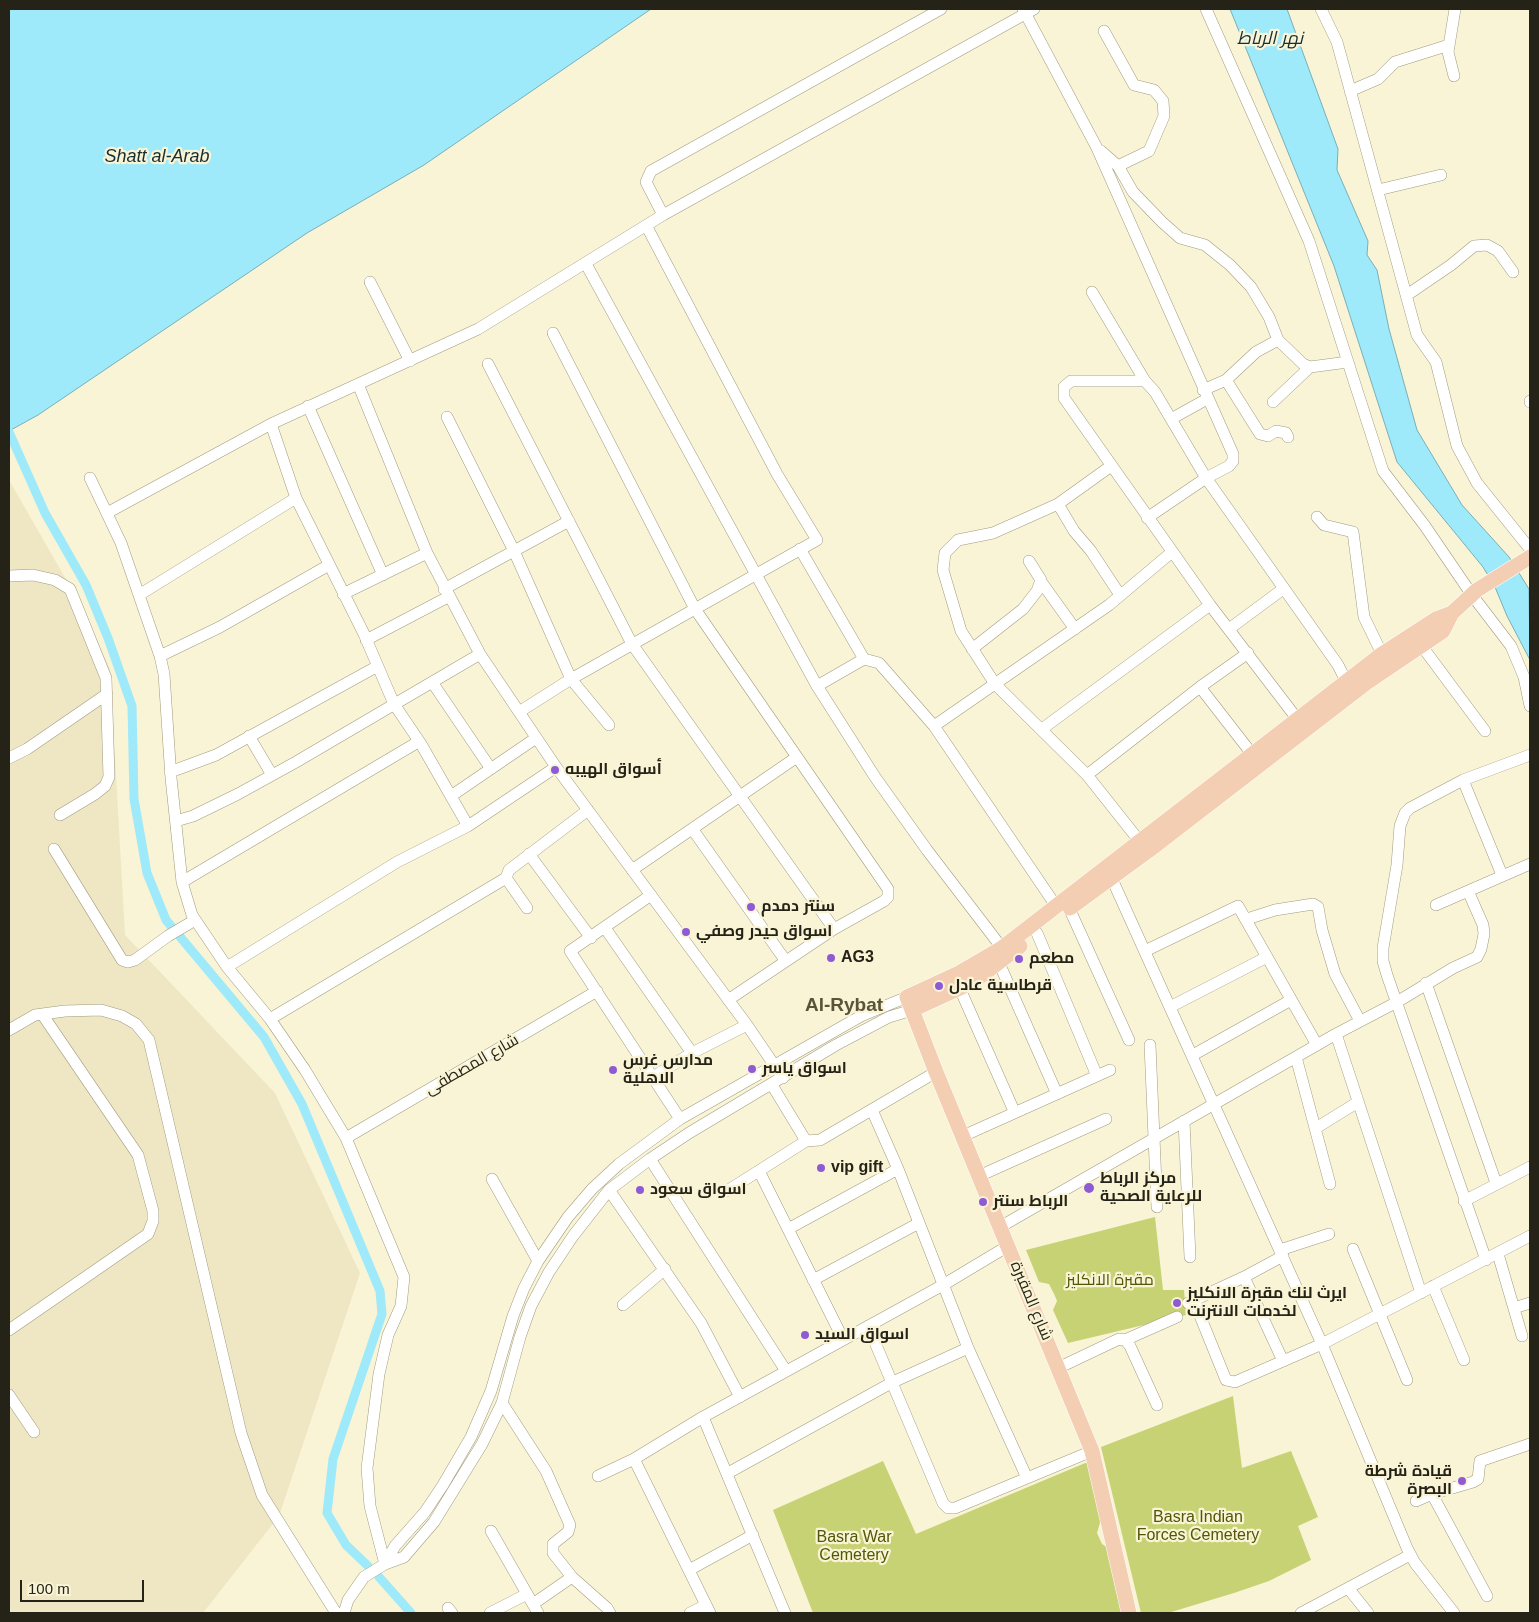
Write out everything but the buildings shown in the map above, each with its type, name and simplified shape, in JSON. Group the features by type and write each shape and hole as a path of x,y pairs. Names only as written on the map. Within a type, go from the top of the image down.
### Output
{"main road":[{"path":"910,1004 960,989 999,963 1037,933 1063,907 1141,843 1366,683 1443,632 1452,614 1475,593 1530,554"},
{"path":"910,1004 1112,878 1202,801 1252,754 1346,681 1382,654 1436,619 1452,614"},
{"name":"شارع المقبرة","path":"910,1004 936,1072 1092,1451 1129,1613"}],"street":[{"path":"663,216 646,182 651,171 941,9"},
{"path":"1206,9 1309,241 1383,471 1475,593 1511,646 1524,677 1530,706"},
{"path":"1321,9 1337,42 1417,334 1436,362 1457,446 1477,483 1530,554"},
{"path":"1454,76 1449,45 1455,9"},
{"path":"107,513 271,424 478,329 663,216 1028,10 1097,148 1233,454 1233,460 1229,466 1206,478 1147,518"},
{"path":"1104,31 1134,85 1154,90 1162,101 1164,116 1150,151 1118,166"},
{"path":"1350,91 1378,79 1395,62 1449,45"},
{"path":"1097,148 1118,166 1133,192 1180,238 1206,245 1252,287 1269,316 1278,340 1303,364 1310,367 1348,362"},
{"path":"1378,190 1441,175"},
{"path":"519,712 571,679 817,540 777,474 647,227"},
{"path":"1407,295 1436,276 1474,246 1487,245 1498,251 1513,272"},
{"path":"586,264 754,575 817,686 880,784 927,850 1002,948"},
{"path":"370,282 410,361"},
{"path":"1092,292 1206,478 1338,665 1346,681"},
{"path":"552,333 695,609 889,892 884,901 834,929 728,1000"},
{"path":"1171,419 1226,380 1256,352 1278,340"},
{"path":"488,364 632,644 834,929"},
{"path":"1273,402 1310,367"},
{"path":"1226,380 1260,434 1268,436 1276,431 1286,433 1288,437"},
{"path":"1145,381 1070,381 1064,387 1064,398 1210,605 1298,720"},
{"path":"358,384 427,553 446,593 480,654 556,767 747,1024 783,1078"},
{"path":"308,406 383,574"},
{"path":"447,417 514,551 571,679 609,725"},
{"path":"271,424 296,498 366,640 376,667 394,704 468,826"},
{"path":"1111,466 1058,504 993,533 958,540 945,553 943,570 961,632 996,684 1087,774 1141,843"},
{"path":"90,478 121,543 160,656 164,674 170,772 182,882 193,922 226,967 270,1019 305,1070 346,1138 382,1220 404,1277 400,1306 388,1335 379,1374 367,1468 370,1506 385,1564"},
{"path":"139,595 296,498"},
{"path":"1058,504 1120,595"},
{"path":"1318,517 1324,526 1353,532 1364,616 1382,654"},
{"path":"366,640 514,551 569,521"},
{"path":"800,549 864,658 879,663 934,726 1063,907 1129,1040"},
{"path":"934,726 1074,629 1120,595 1172,552"},
{"path":"343,594 427,553"},
{"path":"1029,561 1074,629"},
{"path":"160,656 220,627 329,564"},
{"path":"9,576 33,575 56,580 70,589 106,678 109,777 105,786 95,794 60,815"},
{"path":"972,649 1024,609 1042,583"},
{"path":"1229,629 1283,589"},
{"path":"1042,729 1210,605"},
{"path":"1421,645 1486,731"},
{"path":"1087,774 1200,687 1248,653"},
{"path":"176,821 193,816 272,775 480,654"},
{"path":"817,686 864,658"},
{"path":"170,772 216,755 376,667"},
{"path":"432,682 491,770"},
{"path":"1200,687 1252,754"},
{"path":"9,758 28,749 107,694"},
{"path":"249,736 272,775"},
{"path":"451,796 536,738"},
{"path":"182,882 418,742"},
{"path":"1486,1260 1387,975 1383,954 1402,819 1410,808 1463,780 1530,755"},
{"path":"632,870 740,798 797,757"},
{"path":"226,967 398,862 468,826 556,767"},
{"path":"1463,780 1502,875"},
{"path":"270,1019 506,878 509,870 588,810"},
{"path":"693,830 786,960"},
{"path":"54,849 122,960 128,962 135,960 168,936 193,922"},
{"path":"529,854 592,938"},
{"path":"1436,904 1530,864"},
{"path":"506,878 527,908"},
{"path":"1112,878 1322,1344 1410,1555 1454,1613"},
{"path":"1000,1227 1214,1103 1397,1002 1426,983 1472,960 1480,954 1483,940 1483,925 1468,891"},
{"path":"651,895 592,938 570,951 680,1119"},
{"path":"1246,919 1275,910 1313,904 1318,907 1335,974 1360,1021"},
{"path":"1145,951 1238,906 1317,1045"},
{"path":"605,928 692,1053"},
{"path":"1037,933 1097,1076"},
{"path":"1170,1007 1267,957"},
{"path":"999,963 1057,1094"},
{"path":"1426,983 1496,1183"},
{"path":"960,989 1014,1111"},
{"name":"شارع المصطفى","path":"346,1138 597,991"},
{"path":"1193,1056 1291,1000"},
{"path":"385,1564 394,1546 425,1512 471,1438 496,1377 513,1316 538,1261 570,1214 592,1189 619,1164 680,1119 861,1016 910,1004"},
{"path":"344,1613 348,1600 364,1577 385,1564 404,1557 434,1522 482,1444 502,1403 520,1337 531,1306 549,1272 609,1190 650,1159 910,1004"},
{"path":"9,1030 35,1015 101,1010 122,1016 136,1024 149,1040 241,1433 262,1494 336,1613"},
{"path":"9,1330 148,1234 153,1221 153,1210 138,1155 42,1014"},
{"path":"654,1077 692,1053 747,1024"},
{"path":"1336,1034 1421,1293"},
{"path":"1150,1045 1157,1207"},
{"path":"1296,1057 1330,1184"},
{"path":"963,1136 1014,1111 1110,1070"},
{"path":"727,1192 806,1140 820,1140 936,1072"},
{"path":"772,1085 806,1140"},
{"path":"1316,1128 1358,1102"},
{"path":"872,1110 898,1169 968,1348 1026,1478"},
{"path":"979,1176 1106,1119"},
{"path":"1184,1121 1190,1257"},
{"path":"650,1159 786,1371"},
{"path":"1464,1201 1530,1167"},
{"path":"788,1229 898,1169"},
{"path":"759,1172 843,1339"},
{"path":"492,1179 538,1261"},
{"path":"609,1190 701,1323 740,1397"},
{"path":"570,1214 582,1225"},
{"path":"813,1280 919,1223"},
{"path":"1329,1234 1281,1253 1244,1278 1191,1302 1226,1380 1235,1382 1322,1344 1530,1236"},
{"path":"598,1476 634,1458 843,1339 943,1285 1008,1246"},
{"path":"1353,1249 1407,1380"},
{"path":"1498,1254 1522,1336"},
{"path":"623,1305 665,1269"},
{"path":"1244,1278 1282,1362"},
{"path":"1433,1286 1464,1360"},
{"path":"1514,1308 1530,1303"},
{"path":"1058,1368 1119,1339 1125,1340 1177,1317"},
{"path":"868,1326 944,1503 948,1508 955,1508 1092,1451"},
{"path":"1125,1340 1130,1346 1157,1405"},
{"path":"728,1472 893,1382 968,1348"},
{"path":"9,1395 34,1432"},
{"path":"502,1403 546,1471 570,1526 568,1532 553,1544 552,1550 572,1577 607,1608 610,1613"},
{"path":"704,1417 785,1613"},
{"path":"471,1438 482,1444"},
{"path":"1416,1501 1432,1494 1473,1482 1478,1479 1480,1462 1530,1444"},
{"path":"634,1458 708,1609 690,1613"},
{"path":"1432,1494 1487,1596"},
{"path":"491,1531 532,1604"},
{"path":"689,1570 753,1535"},
{"path":"1301,1613 1410,1555"},
{"path":"490,1613 532,1604 572,1577"},
{"path":"1348,1588 1368,1613"}],"shaded area":[{"path":"9,480 83,609 110,669 125,935 275,1093 360,1273 279,1516 203,1613 9,1613"}],"green space":[{"name":"مقبرة الانكليز","path":"1155,1217 1163,1290 1184,1290 1186,1315 1068,1343 1053,1310 1057,1301 1055,1296 1049,1284 1039,1282 1026,1250"},
{"name":"Basra Indian Forces Cemetery","path":"1233,1396 1242,1468 1291,1451 1318,1517 1298,1526 1311,1560 1269,1581 1234,1593 1168,1613 1141,1613 1101,1447"},
{"name":"Basra War Cemetery","path":"883,1461 916,1534 1090,1461 1102,1516 1097,1533 1102,1544 1111,1550 1124,1613 813,1613 773,1510"}],"water":[{"name":"Shatt al-Arab","path":"9,9 651,9 424,165 307,233 38,415 9,431"},
{"name":"نهر الرباط","path":"1230,9 1287,9 1338,149 1337,170 1368,241 1367,255 1377,270 1389,329 1417,430 1462,505 1509,557 1529,589 1530,660 1507,616 1495,587 1483,567 1397,462 1334,266"}],"waterway":[{"path":"9,432 45,513 86,585 108,638 132,706 134,799 147,873 166,920 264,1037 302,1104 380,1291 382,1314 333,1459 327,1513 346,1545 368,1566"},
{"path":"379,1577 411,1613"}],"place":[{"name":"أسواق الهيبه","path":"555,770"},
{"name":"سنتر دمدم","path":"751,907"},
{"name":"اسواق حيدر وصفي","path":"686,932"},
{"name":"AG3","path":"831,958"},
{"name":"مطعم","path":"1019,959"},
{"name":"قرطاسية عادل","path":"939,986"},
{"name":"اسواق ياسر","path":"752,1069"},
{"name":"مدارس غرس الاهلية","path":"613,1070"},
{"name":"vip gift","path":"821,1168"},
{"name":"مركز الرباط للرعاية الصحية","path":"1089,1188"},
{"name":"اسواق سعود","path":"640,1190"},
{"name":"الرباط سنتر","path":"983,1202"},
{"name":"ايرث لنك مقبرة الانكليز لخدمات الانترنت","path":"1177,1303"},
{"name":"اسواق السيد","path":"805,1335"},
{"name":"قيادة شرطة البصرة","path":"1462,1481"}],"district":[{"name":"Al-Rybat","path":"844,1006"}]}
